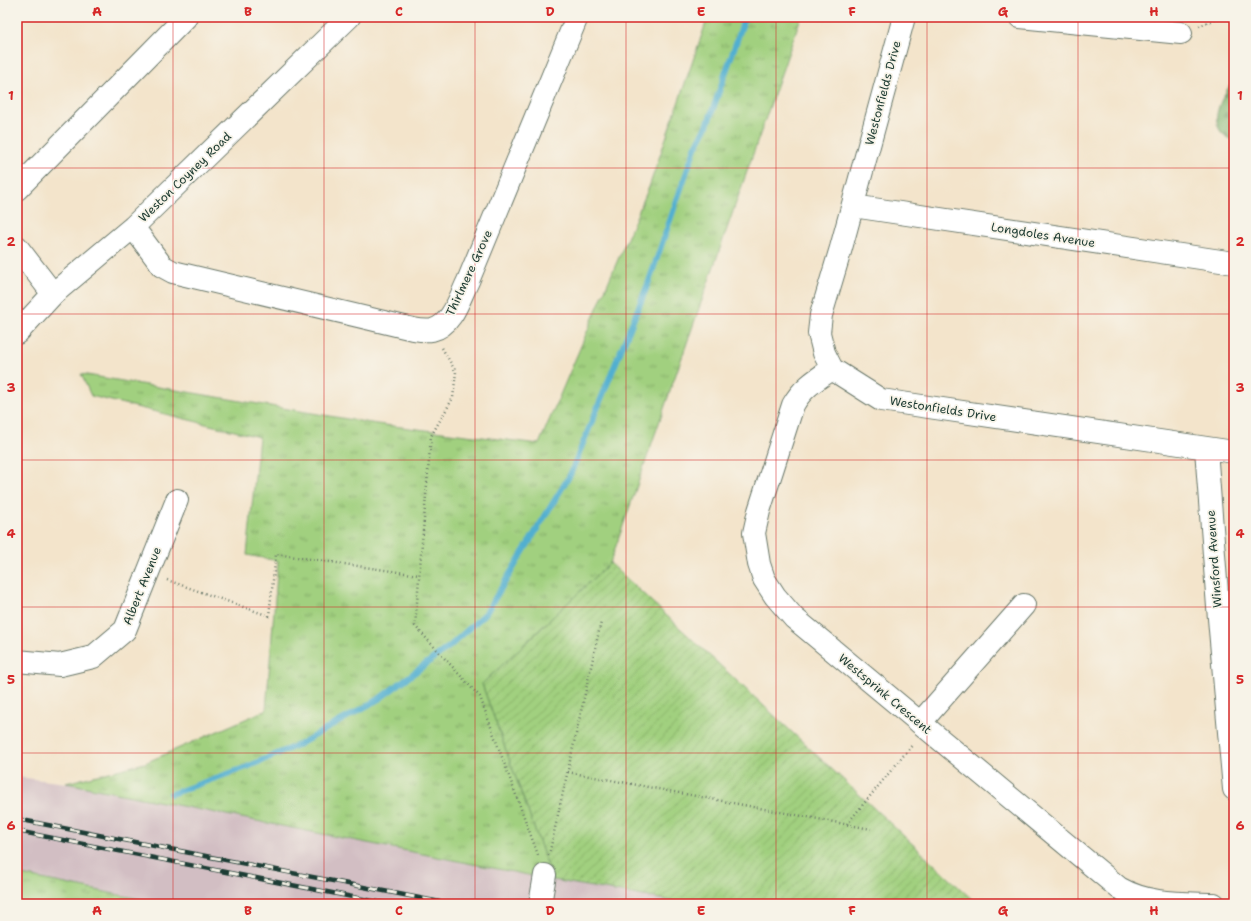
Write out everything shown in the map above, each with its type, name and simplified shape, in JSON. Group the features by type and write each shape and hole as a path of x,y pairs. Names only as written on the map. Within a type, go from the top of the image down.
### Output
{"street":[{"path":"17,189 186,17"},
{"name":"Weston Coyney Road","path":"17,333 53,294 132,227 349,17"},
{"name":"Thirlmere Grove","path":"432,330 441,326 448,320 464,288 577,17"},
{"name":"Westonfields Drive","path":"904,17 853,206 821,315 818,332 824,353 832,368 881,400 1234,452"},
{"path":"1020,17 1156,24 1181,33"},
{"name":"Longdoles Avenue","path":"853,206 1234,263"},
{"path":"132,227 162,266 173,272 413,330 432,330"},
{"path":"17,247 53,294"},
{"name":"Westsprink Crescent","path":"832,368 810,384 799,395 793,405 759,511 754,533 759,564 764,579 775,596 794,618 921,731 1119,888 1131,895 1150,901 1214,904"},
{"name":"Winsford Avenue","path":"1206,449 1234,789"},
{"name":"Albert Avenue","path":"17,661 60,665 93,657 125,630 177,500"},
{"path":"921,731 1024,605"},
{"path":"540,904 545,875"}],"path":[{"path":"432,330 456,372 453,398 431,436 415,626 480,698 506,765 545,875"},
{"path":"148,573 269,616 276,554 419,575"},
{"path":"545,875 601,622"},
{"path":"847,824 921,731"},
{"path":"568,772 871,829"}],"shaded area":[{"path":"17,777 66,783 535,877 689,904 154,904 17,874"}],"green space":[{"path":"708,17 801,17 610,563 482,684 553,880 66,783 145,763 266,710 278,561 247,555 259,437 91,396 81,374 377,424 539,444 649,187"},
{"path":"1234,79 1234,141 1223,134 1219,128 1217,113 1222,98"},
{"path":"610,563 977,904 689,904 553,880 482,684"},
{"path":"17,874 149,901 154,904 17,904"}],"waterway":[{"path":"171,794 247,767 300,744 379,699 450,646 486,613 570,475 648,284 695,148 707,126 745,17"}],"railway":[{"path":"17,819 450,904"},
{"path":"17,831 388,904"}]}
